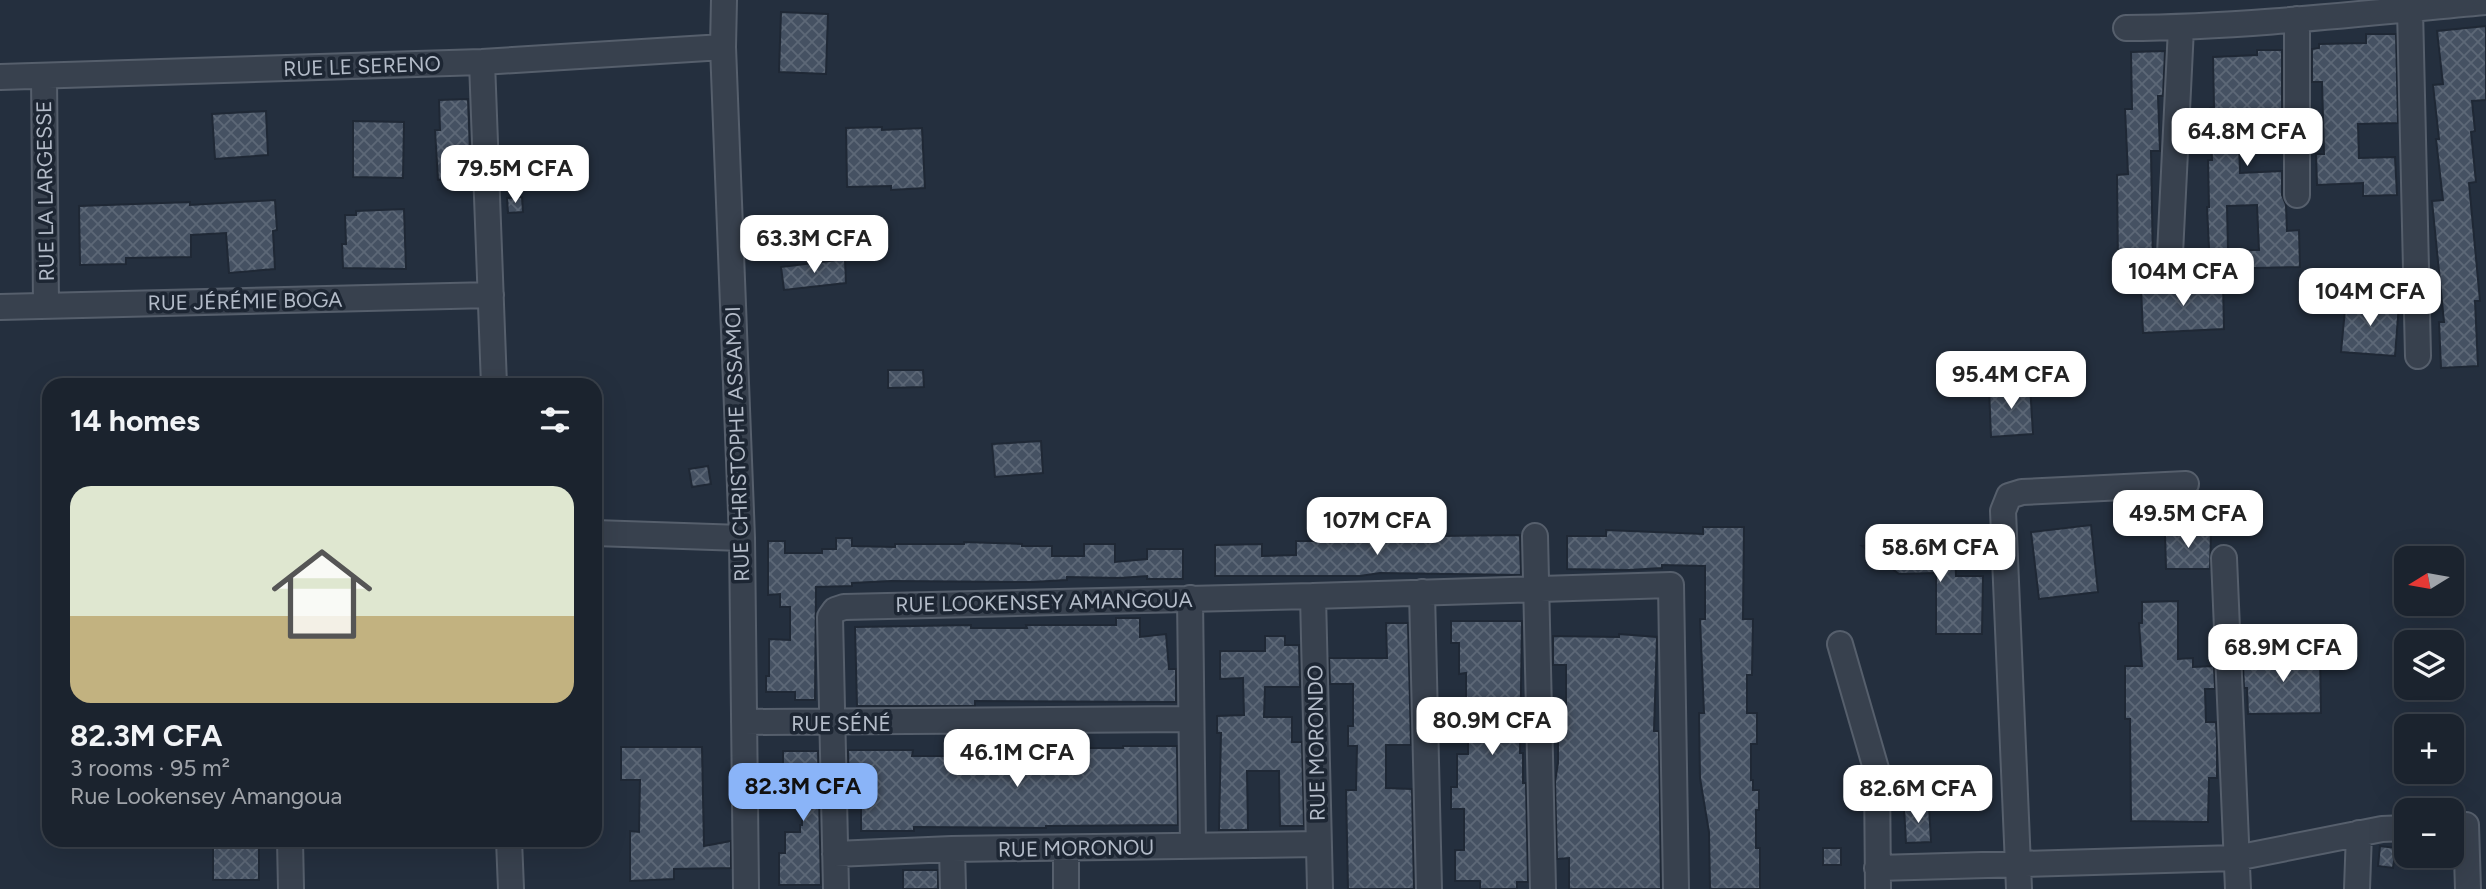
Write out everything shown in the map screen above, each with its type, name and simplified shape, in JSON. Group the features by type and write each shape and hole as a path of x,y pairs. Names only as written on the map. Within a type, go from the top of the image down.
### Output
{"street":[{"name":"RUE CHRISTOPHE ASSAMOI","path":"724,0 723,47 742,538 746,889"},
{"path":"2126,28 2181,28 2486,2"},
{"path":"2410,9 2418,356"},
{"path":"2297,19 2297,195"},
{"path":"2171,254 2181,28"},
{"name":"RUE LE SERENO","path":"0,77 482,62 723,47"},
{"path":"482,62 494,378"},
{"name":"RUE LA LARGESSE","path":"44,76 46,306"},
{"name":"RUE JÉRÉMIE BOGA","path":"0,307 491,295"},
{"path":"2018,877 2003,510 2009,496 2022,492 2186,484"},
{"path":"602,533 742,538"},
{"path":"1535,536 1534,589 1542,774 1543,889"},
{"path":"2224,558 2238,889"},
{"name":"RUE LOOKENSEY AMANGOUA","path":"836,889 830,617 835,610 844,607 1671,584 1676,889"},
{"path":"1422,592 1429,889"},
{"name":"RUE MORONDO","path":"1313,596 1320,889"},
{"path":"1190,598 1193,846"},
{"path":"1840,643 1877,772 1877,879 2018,877 2236,858 2359,833 2394,829"},
{"name":"RUE SÉNÉ","path":"744,722 1191,719"},
{"path":"2468,824 2468,889"},
{"path":"2357,889 2359,833"},
{"name":"RUE MORONOU","path":"835,854 952,849 1318,844"},
{"path":"290,847 291,889"},
{"path":"509,847 511,889"},
{"path":"1066,848 1066,889"},
{"path":"952,849 953,889"}],"building":[{"path":"781,12 828,14 826,74 779,72"},
{"path":"2486,26 2486,100 2472,101 2475,131 2471,132 2476,182 2469,183 2480,301 2475,301 2478,366 2441,368 2439,322 2444,322 2432,201 2443,200 2433,85 2443,84 2437,31"},
{"path":"2366,34 2396,34 2398,123 2358,124 2359,158 2395,157 2397,195 2363,196 2363,183 2317,185 2316,154 2324,154 2322,82 2312,82 2312,49 2319,48 2319,44 2366,43"},
{"path":"2257,50 2282,50 2282,135 2243,136 2244,140 2239,140 2240,173 2282,171 2287,231 2299,230 2300,267 2210,269 2207,207 2208,160 2212,160 2210,108 2214,107 2213,57 2257,55","holes":["2257,205 2259,250 2228,250 2227,206"]},
{"path":"2165,51 2163,96 2158,96 2160,151 2151,151 2153,265 2118,266 2117,175 2128,174 2125,109 2132,109 2131,52"},
{"path":"468,99 471,178 438,180 435,130 440,130 439,100"},
{"path":"266,111 268,155 215,159 212,114"},
{"path":"353,121 404,122 403,178 353,177"},
{"path":"882,127 882,130 922,128 925,188 891,190 891,186 847,187 846,128"},
{"path":"522,197 523,212 508,213 507,198"},
{"path":"275,200 275,269 229,273 226,233 191,235 191,257 126,258 126,264 80,265 79,206 190,202 190,205"},
{"path":"404,209 406,269 343,268 345,215 356,215 356,211"},
{"path":"845,259 846,283 784,290 781,267"},
{"path":"2202,283 2223,283 2224,329 2143,333 2141,288 2202,286"},
{"path":"2346,299 2399,304 2395,356 2341,352"},
{"path":"888,370 923,370 924,387 888,388"},
{"path":"2030,385 2033,434 1991,437 1989,388"},
{"path":"1041,441 1043,473 995,477 992,444"},
{"path":"708,466 711,484 692,487 689,469"},
{"path":"2091,525 2098,592 2039,599 2031,532"},
{"path":"1703,527 1744,527 1743,619 1753,619 1752,675 1747,675 1747,713 1757,713 1757,744 1751,744 1751,780 1753,790 1759,790 1756,848 1760,848 1760,889 1710,889 1709,832 1700,778 1699,713 1704,713 1700,619 1705,619 1705,566 1662,565 1662,568 1629,570 1567,569 1567,536 1606,536 1606,530 1703,534"},
{"path":"2165,532 2211,532 2210,569 2166,569"},
{"path":"1331,534 1360,534 1360,537 1520,535 1521,575 1380,573 1360,576 1215,576 1215,545 1262,544 1262,556 1296,555 1296,541 1331,541"},
{"path":"836,538 852,538 852,546 895,547 895,544 964,542 1052,546 1052,556 1084,556 1084,544 1115,544 1115,562 1147,559 1147,549 1183,549 1183,579 1147,579 1147,576 1067,577 1067,580 1032,582 891,581 816,587 815,700 795,700 795,692 766,692 769,639 790,640 790,607 780,607 780,594 768,595 768,541 785,541 785,553 822,553 822,549 836,549"},
{"path":"1955,543 1956,576 1983,576 1982,634 1936,634 1936,573 1899,574 1862,546"},
{"path":"2178,601 2178,659 2193,658 2193,667 2214,666 2215,689 2205,689 2206,722 2216,722 2217,740 2217,778 2209,778 2208,822 2131,821 2130,719 2125,719 2125,666 2142,666 2139,623 2142,623 2142,602"},
{"path":"1116,618 1140,618 1140,637 1166,634 1169,669 1176,669 1176,702 975,701 975,706 857,706 855,627 971,625 971,628 1027,628 1026,625 1116,625"},
{"path":"1451,621 1522,621 1520,753 1523,753 1523,783 1526,783 1528,882 1517,882 1517,889 1480,889 1480,881 1455,881 1455,850 1464,850 1464,809 1451,809 1451,787 1457,787 1457,754 1468,754 1468,708 1466,673 1459,674 1459,643 1451,643"},
{"path":"1386,623 1408,623 1411,745 1386,745 1386,788 1412,789 1414,889 1348,889 1346,790 1356,790 1357,746 1348,746 1348,726 1353,726 1353,684 1330,684 1329,658 1387,658"},
{"path":"1619,634 1657,637 1654,731 1659,731 1661,889 1569,889 1569,858 1557,859 1555,782 1558,763 1558,704 1566,705 1566,665 1553,665 1553,636 1619,637"},
{"path":"1265,636 1285,636 1285,645 1299,645 1300,687 1265,687 1264,717 1292,717 1292,742 1302,742 1304,826 1280,826 1279,771 1247,771 1248,830 1219,830 1221,733 1217,733 1217,716 1244,715 1243,678 1220,679 1220,651 1265,651"},
{"path":"2320,655 2321,713 2248,714 2243,665 2247,665 2247,656"},
{"path":"1177,746 1178,825 914,827 914,831 861,831 861,789 849,789 848,750 913,750 912,756 986,756 986,752 1059,752 1059,748"},
{"path":"621,747 702,747 704,846 731,841 731,868 674,869 674,879 630,881 630,831 639,832 640,780 621,780"},
{"path":"783,751 818,751 821,885 779,885 779,853 785,853 785,832 800,832 802,825 802,784 783,783"},
{"path":"1929,806 1931,842 1906,843 1904,808"},
{"path":"2380,846 2394,848 2393,868 2378,866"},
{"path":"213,847 259,847 259,880 213,880"},
{"path":"1823,848 1841,848 1841,865 1823,865"},
{"path":"903,870 938,870 938,889 903,889"}]}
